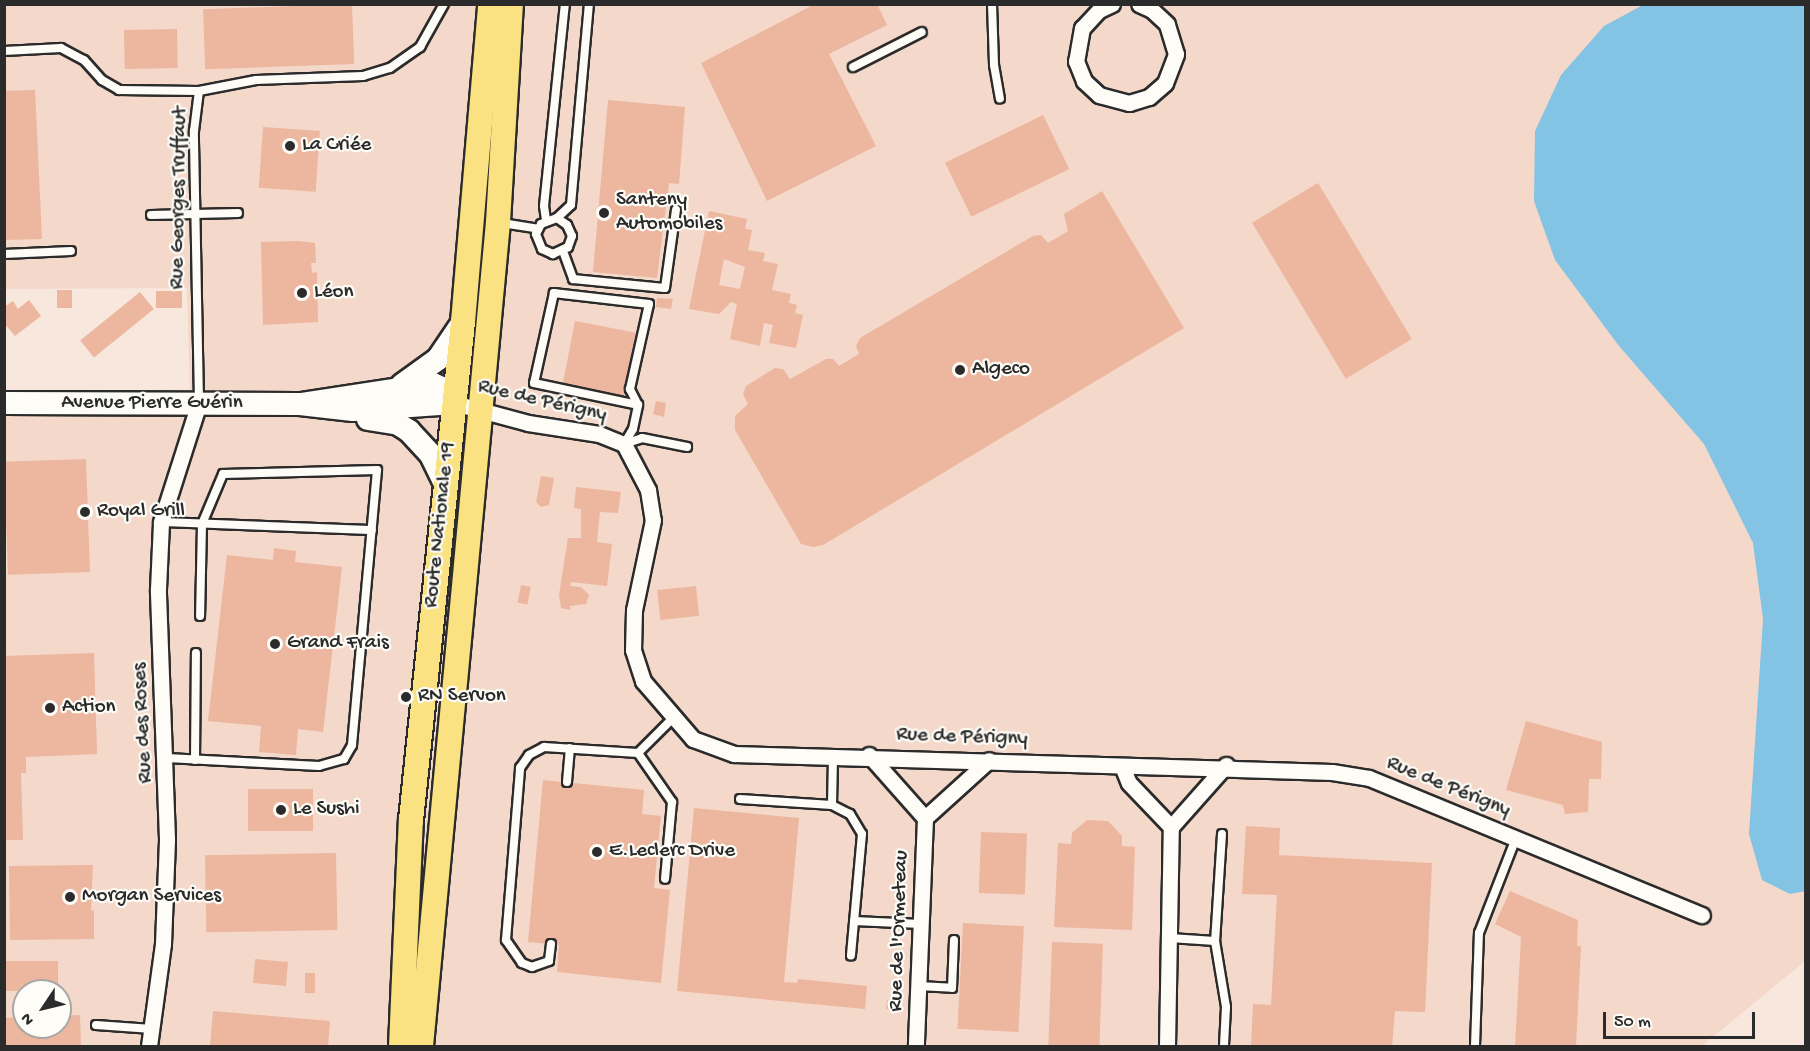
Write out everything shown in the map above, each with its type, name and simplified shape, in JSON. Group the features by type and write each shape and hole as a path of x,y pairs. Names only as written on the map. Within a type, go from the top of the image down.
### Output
{"main road":[{"name":"Route Nationale 19","path":"401,1047 411,820 463,322 490,4"},
{"name":"Route Nationale 19","path":"421,1047 498,222 511,4"}],"street":[{"path":"1112,4 1099,10 1082,28 1076,62 1084,81 1099,95 1129,102 1149,97 1165,83 1176,54 1167,24 1152,10 1138,4"},
{"path":"389,390 426,370 463,322"},
{"name":"Avenue Pierre Guérin","path":"300,404 433,384 444,389 454,403"},
{"name":"Avenue Pierre Guérin","path":"4,403 300,404 353,410 454,403"},
{"name":"Rue de Périgny","path":"454,403 528,423 599,434 624,444 648,490 653,520 634,610 633,650 643,681 672,719 693,739 734,754 869,755 1122,766 1226,765 1332,772 1369,778 1702,915"},
{"name":"Rue des Roses","path":"149,1047 163,944 167,759 158,589 161,522 199,404"},
{"path":"300,404 332,417 398,424 431,455 445,484"},
{"path":"869,755 925,818 989,760"},
{"path":"1167,1047 1171,827 1226,765"},
{"path":"1122,766 1129,783 1171,827"},
{"name":"Rue de l'Ormeteau","path":"916,1047 925,818"}],"lane":[{"name":"Rue Georges Truffaut","path":"199,404 194,131 200,91 256,80 363,76 390,68 420,47 444,4"},
{"path":"546,220 544,206 565,4"},
{"path":"557,218 570,230 571,242 563,251 553,254 542,249 537,240 538,229 546,220 557,218 571,205 589,4"},
{"path":"992,4 994,65 1000,98"},
{"path":"853,67 922,32"},
{"path":"4,51 61,48 84,60 102,80 119,90 200,91"},
{"path":"563,251 573,279 664,288 676,210"},
{"path":"151,215 238,213"},
{"path":"498,222 538,229"},
{"path":"4,254 71,251"},
{"path":"624,444 633,429 638,405 630,389 649,304 554,293 534,383 638,405"},
{"path":"624,444 642,438 687,447"},
{"path":"167,759 319,766 344,759 352,745 377,470 223,474 202,524 200,615"},
{"path":"161,522 372,530"},
{"path":"195,760 196,653"},
{"path":"551,945 549,961 532,967 522,963 506,940 520,768 529,755 544,747 638,753 672,719"},
{"path":"567,782 570,748"},
{"path":"638,753 672,802 665,879"},
{"path":"832,805 833,755"},
{"path":"740,799 832,805 849,814 862,834 851,956"},
{"path":"1222,834 1215,941 1226,1007 1224,1047"},
{"path":"1475,1047 1479,933 1516,838"},
{"path":"854,921 921,924"},
{"path":"1170,938 1215,941"},
{"path":"918,986 952,988 954,940"},
{"path":"96,1026 152,1029"}],"shaded area":[{"path":"5,5 1805,5 1805,961 1702,1046 5,1046 4,393 190,393 187,288 5,289"}],"water":[{"path":"1643,5 1805,5 1806,891 1790,894 1762,880 1749,834 1763,619 1753,543 1704,444 1619,346 1555,260 1534,201 1535,131 1561,75 1604,26"}],"building":[{"path":"352,4 354,64 205,69 203,9"},
{"path":"815,4 877,4 887,25 829,54 876,146 767,201 701,63"},
{"path":"177,29 178,68 125,69 124,30"},
{"path":"35,90 42,239 4,240 4,91"},
{"path":"608,100 685,107 679,184 669,183 657,278 593,272"},
{"path":"1043,115 1069,169 971,217 945,163"},
{"name":"La Criée","path":"263,127 320,131 316,192 259,188"},
{"path":"1318,183 1412,339 1346,379 1252,223"},
{"name":"Algeco","path":"1102,191 1184,328 823,545 813,547 801,544 735,430 735,416 748,404 743,394 746,386 775,368 783,369 790,379 826,359 833,359 839,366 859,354 856,346 860,338 1033,236 1041,235 1048,243 1068,231 1064,214"},
{"path":"709,211 747,219 745,229 752,230 748,250 765,253 763,261 778,264 772,290 791,294 789,303 797,305 795,313 803,315 796,348 769,343 773,325 764,323 760,346 730,339 737,304 731,302 719,314 689,309","holes":["724,259 745,267 740,289 719,285"]},
{"path":"261,242 315,243 316,263 311,263 312,273 317,272 318,322 263,325"},
{"path":"57,290 72,290 72,308 57,308"},
{"path":"156,291 182,291 182,308 156,308"},
{"path":"140,292 154,309 94,358 80,340"},
{"path":"657,298 673,299 671,309 656,307"},
{"path":"29,300 41,316 15,336 4,323 4,307 13,301 18,309"},
{"path":"575,321 636,333 623,397 563,385"},
{"path":"656,401 666,403 664,417 653,414"},
{"path":"86,459 90,572 8,575 4,462"},
{"path":"541,476 554,478 549,505 541,507 536,502"},
{"path":"576,487 621,492 618,513 600,512 597,542 612,544 607,586 571,582 570,586 581,587 589,595 586,604 570,606 570,610 561,608 559,595 568,538 581,538 581,509 574,508"},
{"name":"Grand Frais","path":"274,548 296,551 295,562 342,567 323,732 298,729 296,755 259,752 261,726 208,721 227,555 273,560"},
{"path":"521,585 531,587 527,605 518,603"},
{"path":"696,586 699,616 660,620 657,590"},
{"name":"Action","path":"94,653 97,754 26,757 26,773 21,773 23,840 4,840 4,656"},
{"path":"1526,721 1602,742 1601,779 1589,779 1588,812 1565,814 1563,805 1506,790"},
{"name":"E.Leclerc Drive","path":"543,780 644,790 642,814 661,816 654,888 670,890 661,983 557,972 559,945 528,942"},
{"name":"Le Sushi","path":"248,789 313,789 313,831 248,831"},
{"path":"694,808 799,818 784,982 797,983 798,979 867,986 865,1009 677,991"},
{"path":"1087,820 1108,821 1122,836 1122,846 1135,847 1132,930 1054,927 1058,843 1071,844 1072,833"},
{"path":"1246,826 1280,828 1279,855 1432,863 1425,1012 1395,1011 1392,1046 1251,1046 1253,1004 1271,1005 1277,895 1242,894"},
{"path":"981,832 1027,834 1025,895 979,893"},
{"path":"336,853 337,930 206,932 205,855"},
{"path":"93,865 91,911 94,910 94,939 10,940 9,866"},
{"path":"1510,891 1578,920 1577,946 1581,946 1576,1046 1515,1046 1521,937 1495,924"},
{"path":"963,923 1024,926 1018,1032 957,1029"},
{"path":"1052,942 1103,944 1099,1046 1048,1046"},
{"path":"255,959 288,962 286,986 253,983"},
{"path":"4,961 58,961 58,979 12,979 12,991 4,991"},
{"path":"305,973 315,973 315,993 305,993"},
{"path":"887,1000 893,1000 893,1010 886,1009"},
{"path":"213,1011 330,1021 328,1046 210,1046"},
{"path":"72,1015 80,1015 81,1046 4,1046 4,1018 12,1018 12,1039 72,1039"}],"place":[{"name":"La Criée","path":"290,146"},
{"name":"Santeny Automobiles","path":"604,213"},
{"name":"Léon","path":"302,293"},
{"name":"Algeco","path":"960,370"},
{"name":"Royal Grill","path":"85,512"},
{"name":"Grand Frais","path":"275,644"},
{"name":"RN Servon","path":"406,697"},
{"name":"Action","path":"50,708"},
{"name":"Le Sushi","path":"281,810"},
{"name":"E.Leclerc Drive","path":"597,852"},
{"name":"Morgan Services","path":"70,897"}]}
